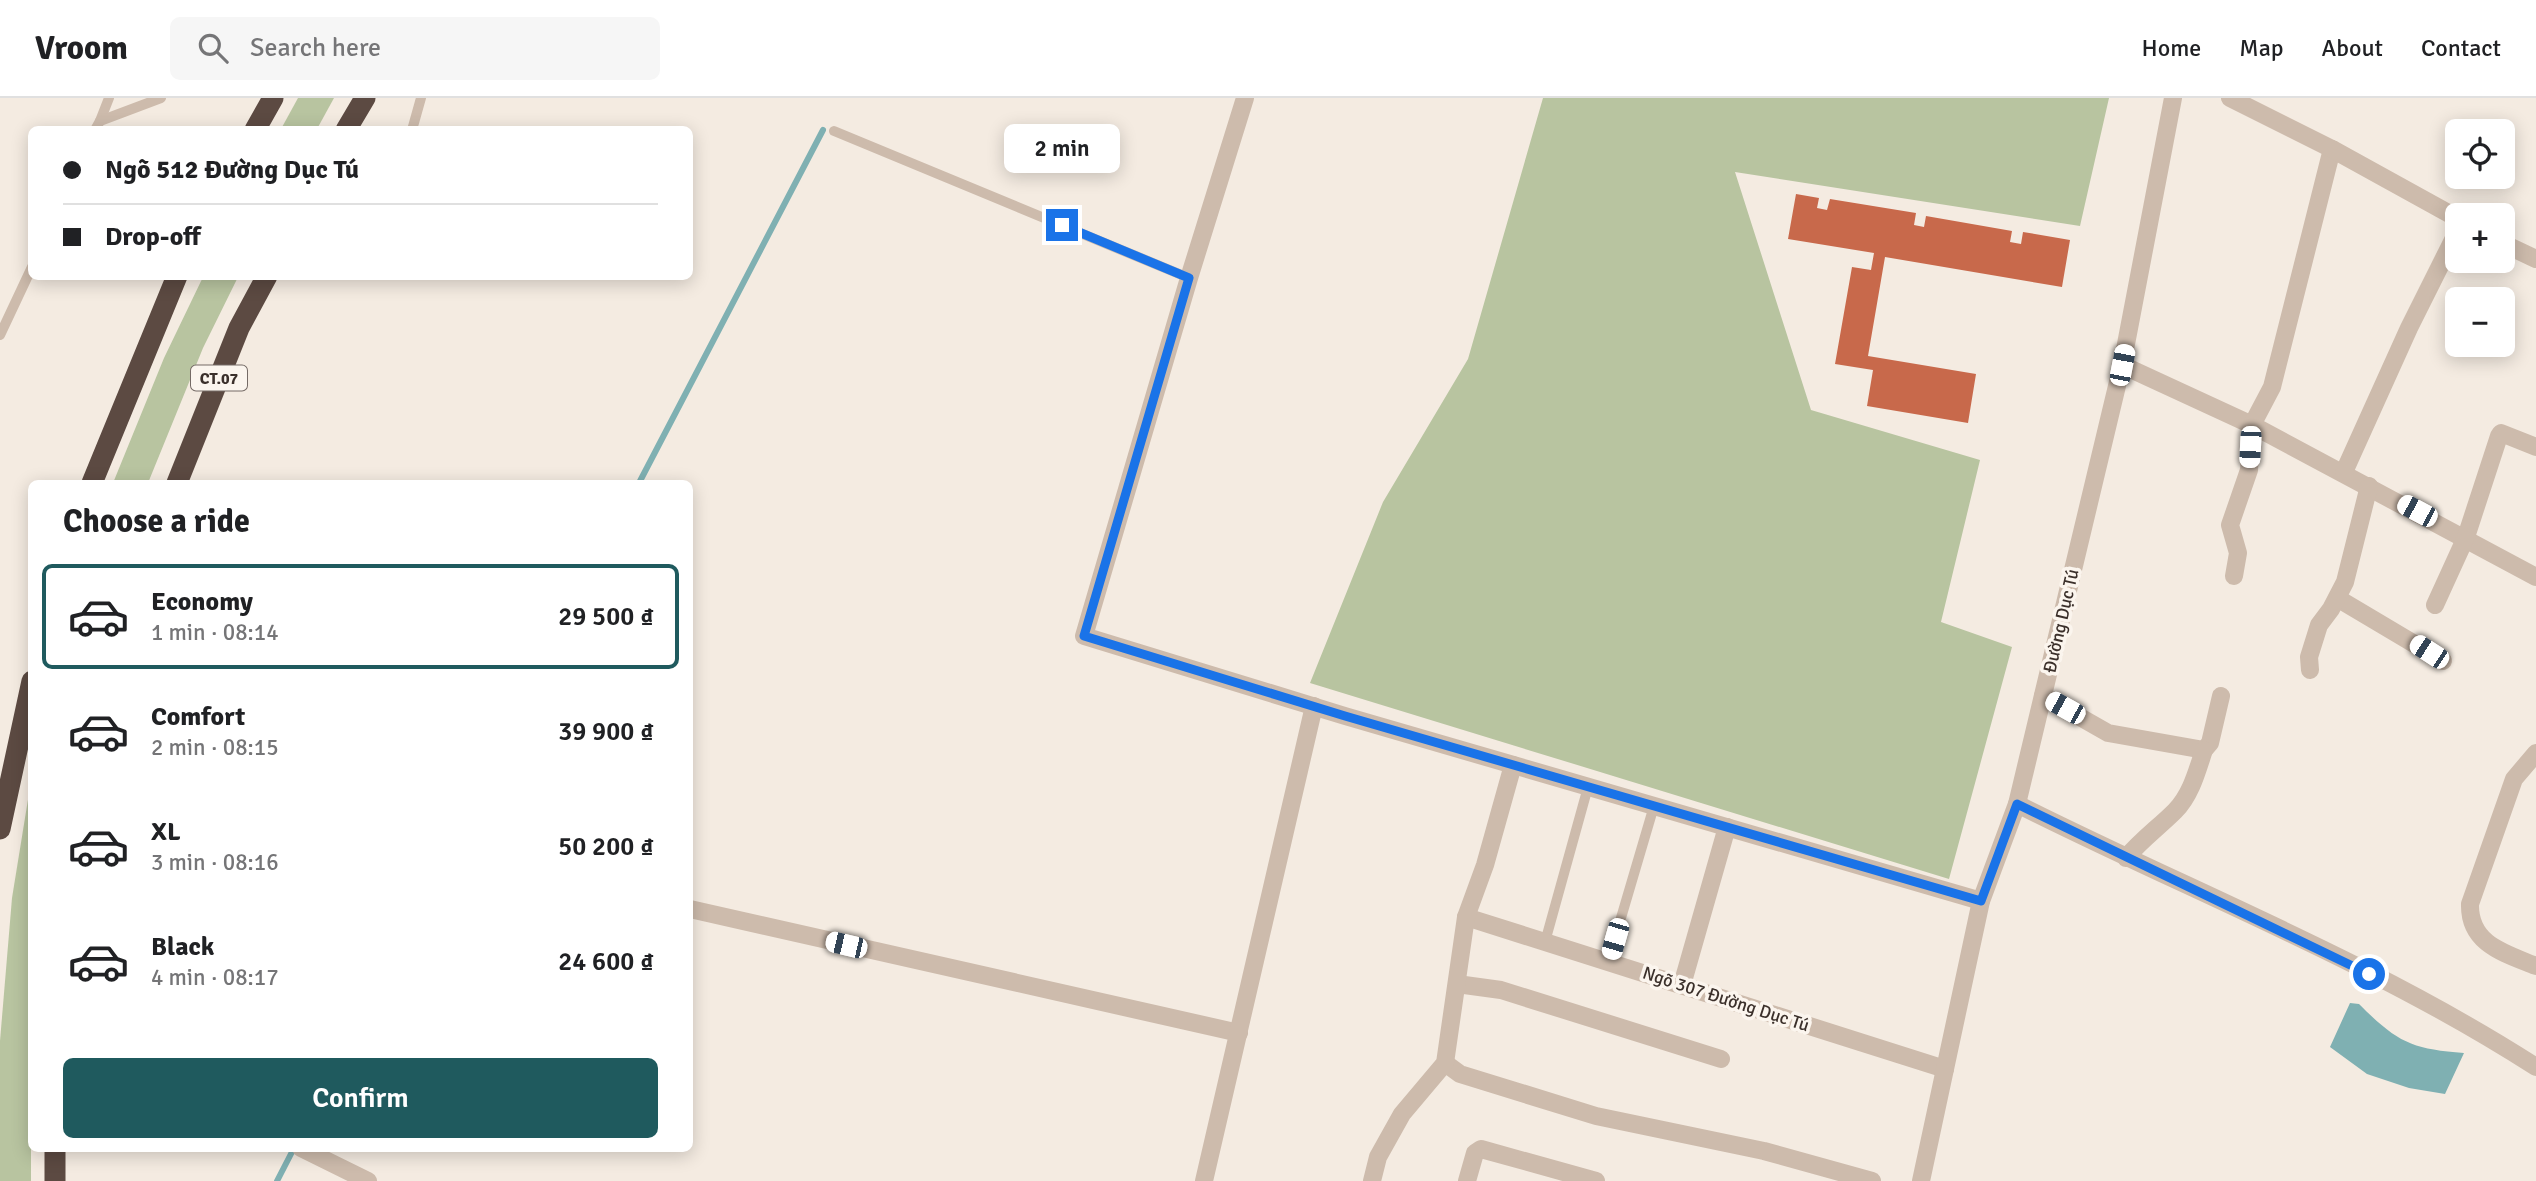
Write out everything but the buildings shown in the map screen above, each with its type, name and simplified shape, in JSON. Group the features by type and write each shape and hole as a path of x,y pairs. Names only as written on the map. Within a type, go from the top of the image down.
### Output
{"highway":[{"path":"257,126 273,98"},
{"path":"348,126 365,98"},
{"path":"93,480 175,280"},
{"name":"CT.07","path":"178,480 239,328 265,280"},
{"path":"0,829 28,700"},
{"path":"55,1152 55,1181"}],"street":[{"path":"1245,98 1084,636 1513,765 1981,901"},
{"name":"Đường Dục Tú","path":"1921,1181 1981,901 2017,804 2122,365 2173,98"},
{"path":"2230,98 2332,149 2445,211"},
{"path":"2234,576 2238,553 2230,525 2249,470 2252,425 2272,387 2332,149"},
{"path":"2515,249 2536,259"},
{"path":"2344,472 2409,328 2445,256"},
{"path":"2122,365 2252,425 2344,472 2536,577"},
{"path":"2435,605 2466,537 2501,433 2536,447"},
{"path":"2310,670 2309,657 2319,625 2345,582 2369,486"},
{"path":"2337,598 2443,661"},
{"path":"2043,696 2108,733 2204,750"},
{"path":"2126,858 2149,831 2176,810 2193,784 2204,750 2210,743 2221,696"},
{"path":"1204,1181 1314,706"},
{"path":"2536,753 2514,779 2470,904 2470,918 2484,942 2536,965"},
{"path":"1373,1181 1378,1157 1402,1114 1445,1063 1466,917 1485,865 1513,765"},
{"path":"2017,804 2324,950 2504,1046 2536,1067"},
{"path":"1682,985 1727,827"},
{"path":"693,910 1238,1033"},
{"name":"Ngõ 307 Đường Dục Tú","path":"1466,917 1945,1069"},
{"path":"1457,984 1513,993 1618,1029 1721,1059"},
{"path":"1445,1063 1460,1074 1596,1116 1764,1151 1872,1181"},
{"path":"1467,1181 1475,1153 1481,1149 1596,1181"},
{"path":"309,1152 368,1181"}],"lane":[{"path":"98,125 109,98"},
{"path":"98,125 161,98"},
{"path":"413,126 421,98"},
{"path":"834,131 1189,278"},
{"path":"0,335 28,276"},
{"path":"1545,942 1588,787"},
{"path":"1608,962 1654,806"}],"green space":[{"path":"298,98 334,98 319,126 283,126"},
{"path":"1543,98 2109,98 2080,226 1735,172 1811,410 1980,460 1941,622 2012,647 1949,879 1310,683 1383,502 1468,359"},
{"path":"202,280 237,280 203,348 149,480 114,480 164,358"},
{"path":"28,799 28,1152 31,1152 31,1181 0,1181 0,1041 12,898"}],"water":[{"path":"2350,1003 2359,1004 2384,1027 2406,1041 2431,1049 2464,1053 2445,1094 2409,1088 2367,1074 2330,1047"}],"waterway":[{"path":"641,480 823,130"},
{"path":"277,1181 292,1152"}],"route":[{"path":"1062,225 1189,278 1084,636 1345,716 1981,901 2017,804 2369,974"}]}
